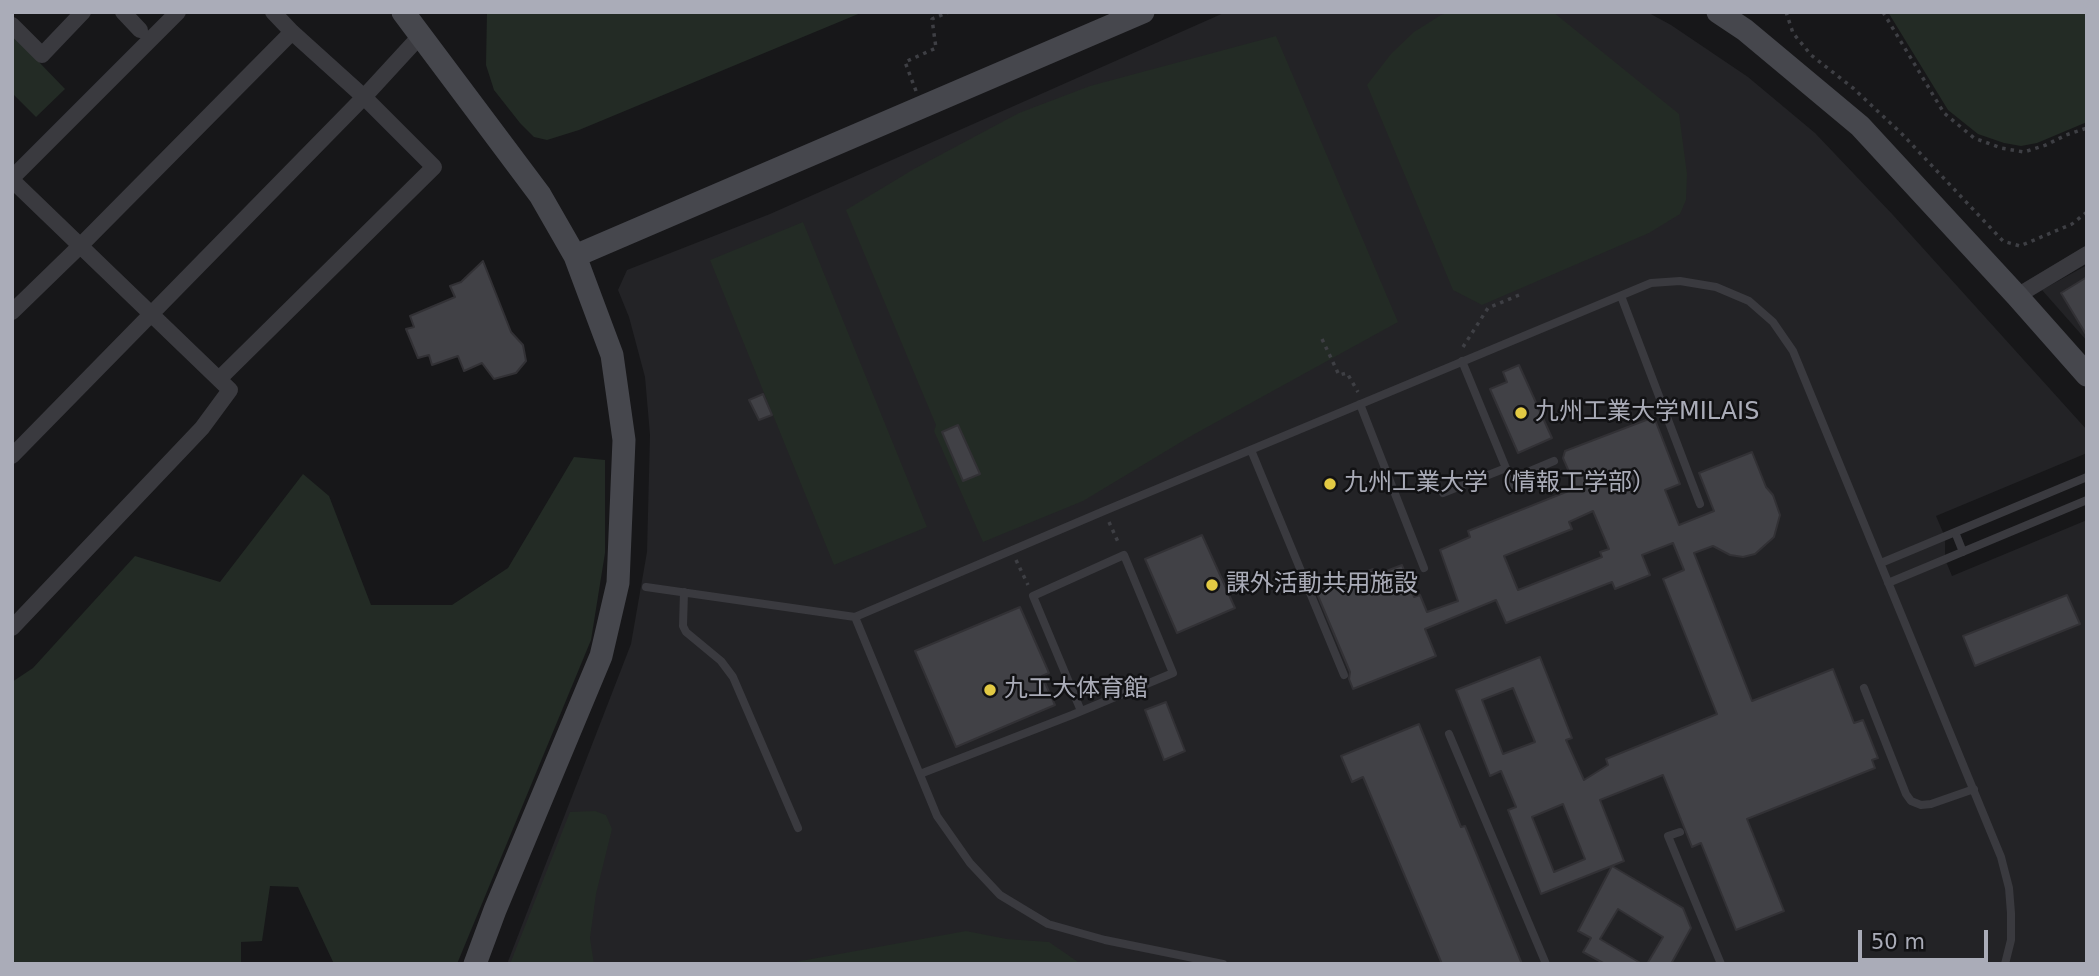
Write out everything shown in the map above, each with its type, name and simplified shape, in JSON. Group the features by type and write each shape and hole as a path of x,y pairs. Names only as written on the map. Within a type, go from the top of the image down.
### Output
{"street":[{"path":"12,25 42,55 83,12"},
{"path":"123,12 140,30"},
{"path":"12,628 202,428 230,390 12,179 178,12"},
{"path":"219,379 433,167 364,97 273,12"},
{"path":"403,12 540,195 575,256 612,355 624,440 618,583 601,656 475,964"},
{"path":"575,256 1143,12"},
{"path":"1718,12 1745,30 1860,125 2087,375"},
{"path":"12,312 292,32"},
{"path":"12,456 364,97 421,35"},
{"path":"2017,296 2087,254"}],"lane":[{"path":"646,587 855,617 1651,284 1681,281 1716,287 1749,301 1773,322 1793,351 2001,857 2009,888 2011,940 2005,964"},
{"path":"1620,296 1700,504"},
{"path":"1462,361 1515,490"},
{"path":"1362,404 1424,568"},
{"path":"1251,450 1344,675"},
{"path":"1511,479 1554,461"},
{"path":"1443,493 1506,468"},
{"path":"1881,563 2087,477"},
{"path":"1888,583 2087,500"},
{"path":"1955,532 1963,552"},
{"path":"919,774 1081,711 1173,673 1124,555 1033,596 1081,711"},
{"path":"684,593 683,626 686,632 721,661 733,677 798,828"},
{"path":"855,617 937,816 970,863 1000,895 1048,924 1105,940 1223,964"},
{"path":"1864,688 1911,801 1921,805 1931,804 1974,789"},
{"path":"1449,734 1546,964"},
{"path":"1680,832 1668,836 1721,964"}],"path":[{"path":"917,94 905,62 936,48 932,19 949,12"},
{"path":"1786,12 1793,33 1811,55 1853,88 1902,134 2003,241 2020,246 2072,224 2087,212"},
{"path":"1883,12 1944,113 1974,138 2001,148 2024,152 2087,128"},
{"path":"1462,361 1459,354 1488,308 1518,295"},
{"path":"1322,339 1339,375 1347,373 1362,404"},
{"path":"1104,511 1124,555"},
{"path":"1011,550 1033,596"}],"shaded area":[{"path":"487,12 863,12 579,130 547,140 534,137 494,90 486,65"},
{"name":"九州工業大学（情報工学部）","path":"1226,12 1647,12 1748,77 1815,133 1893,215 2087,430 2087,453 1936,516 1945,537 1945,559 1952,576 2087,520 2087,964 507,964 631,644 647,552 650,435 645,377 629,317 618,290 627,270 770,214"},
{"path":"1450,12 1553,12 1679,114 1687,174 1686,200 1680,214 1649,233 1482,305 1453,290 1367,85 1391,54 1414,32"},
{"path":"1888,12 2087,12 2087,122 2037,143 2021,146 1978,134 1948,110"},
{"path":"12,34 65,89 36,117 12,93"},
{"path":"1276,36 1398,322 1191,436 1083,501 983,542 934,431 936,425 846,210 914,169 1019,113 1090,86"},
{"path":"803,222 927,527 834,565 710,260"},
{"path":"2087,265 2087,341 2042,290"},
{"path":"574,457 605,460 605,553 591,640 457,964 334,964 298,887 270,886 262,941 241,942 241,964 12,964 12,682 33,668 135,556 220,582 303,474 329,496 371,605 452,605 508,568"},
{"path":"595,811 606,815 612,829 596,894 590,938 594,964 510,964 570,812"},
{"path":"966,931 1007,939 1049,942 1081,964 784,964"}],"building":[{"path":"483,261 511,332 523,345 526,361 516,373 494,379 482,363 464,371 458,356 432,365 429,355 418,358 406,329 414,327 410,316 455,297 450,286 461,282"},
{"path":"2087,277 2087,336 2061,293"},
{"name":"九州工業大学MILAIS","path":"1519,365 1552,438 1518,453 1490,389 1507,382 1503,372"},
{"path":"763,394 772,415 759,420 749,400"},
{"path":"1654,417 1680,484 1665,490 1679,525 1714,511 1699,473 1752,452 1766,487 1773,495 1780,515 1774,537 1755,554 1743,557 1730,555 1713,546 1694,553 1752,701 1833,669 1854,723 1863,720 1878,758 1872,760 1875,768 1747,819 1784,911 1736,930 1701,843 1692,847 1663,775 1600,800 1624,861 1541,894 1508,810 1516,807 1501,771 1490,776 1456,690 1540,657 1572,738 1566,740 1584,780 1608,765 1606,759 1717,714 1663,579 1684,570 1673,543 1642,555 1650,575 1615,589 1612,582 1506,623 1496,600 1425,629 1436,656 1353,689 1349,679 1350,672 1316,591 1373,569 1376,575 1402,565 1414,597 1420,595 1427,612 1458,601 1440,550 1470,537 1468,531 1576,488 1563,458 1565,451","holes":["1593,511 1609,549 1600,552 1602,557 1518,590 1504,556 1572,529 1569,522","1513,688 1535,742 1503,754 1482,700","1563,804 1585,859 1554,872 1532,817"]},
{"path":"958,425 980,474 963,481 942,432"},
{"name":"課外活動共用施設","path":"1202,535 1235,608 1177,633 1145,559"},
{"path":"2067,595 2080,624 1975,666 1963,636"},
{"name":"九工大体育館","path":"1020,607 1049,673 1042,676 1055,705 956,747 915,651"},
{"path":"1166,702 1185,751 1164,760 1145,710"},
{"path":"1419,724 1522,964 1442,964 1363,777 1352,782 1341,756"},
{"path":"1612,866 1683,908 1691,928 1671,964 1647,964 1663,937 1618,909 1600,939 1642,964 1605,964 1583,952 1591,938 1578,931"}],"place":[{"name":"九州工業大学MILAIS","path":"1521,413"},
{"name":"九州工業大学（情報工学部）","path":"1330,484"},
{"name":"課外活動共用施設","path":"1212,585"},
{"name":"九工大体育館","path":"990,690"}]}
